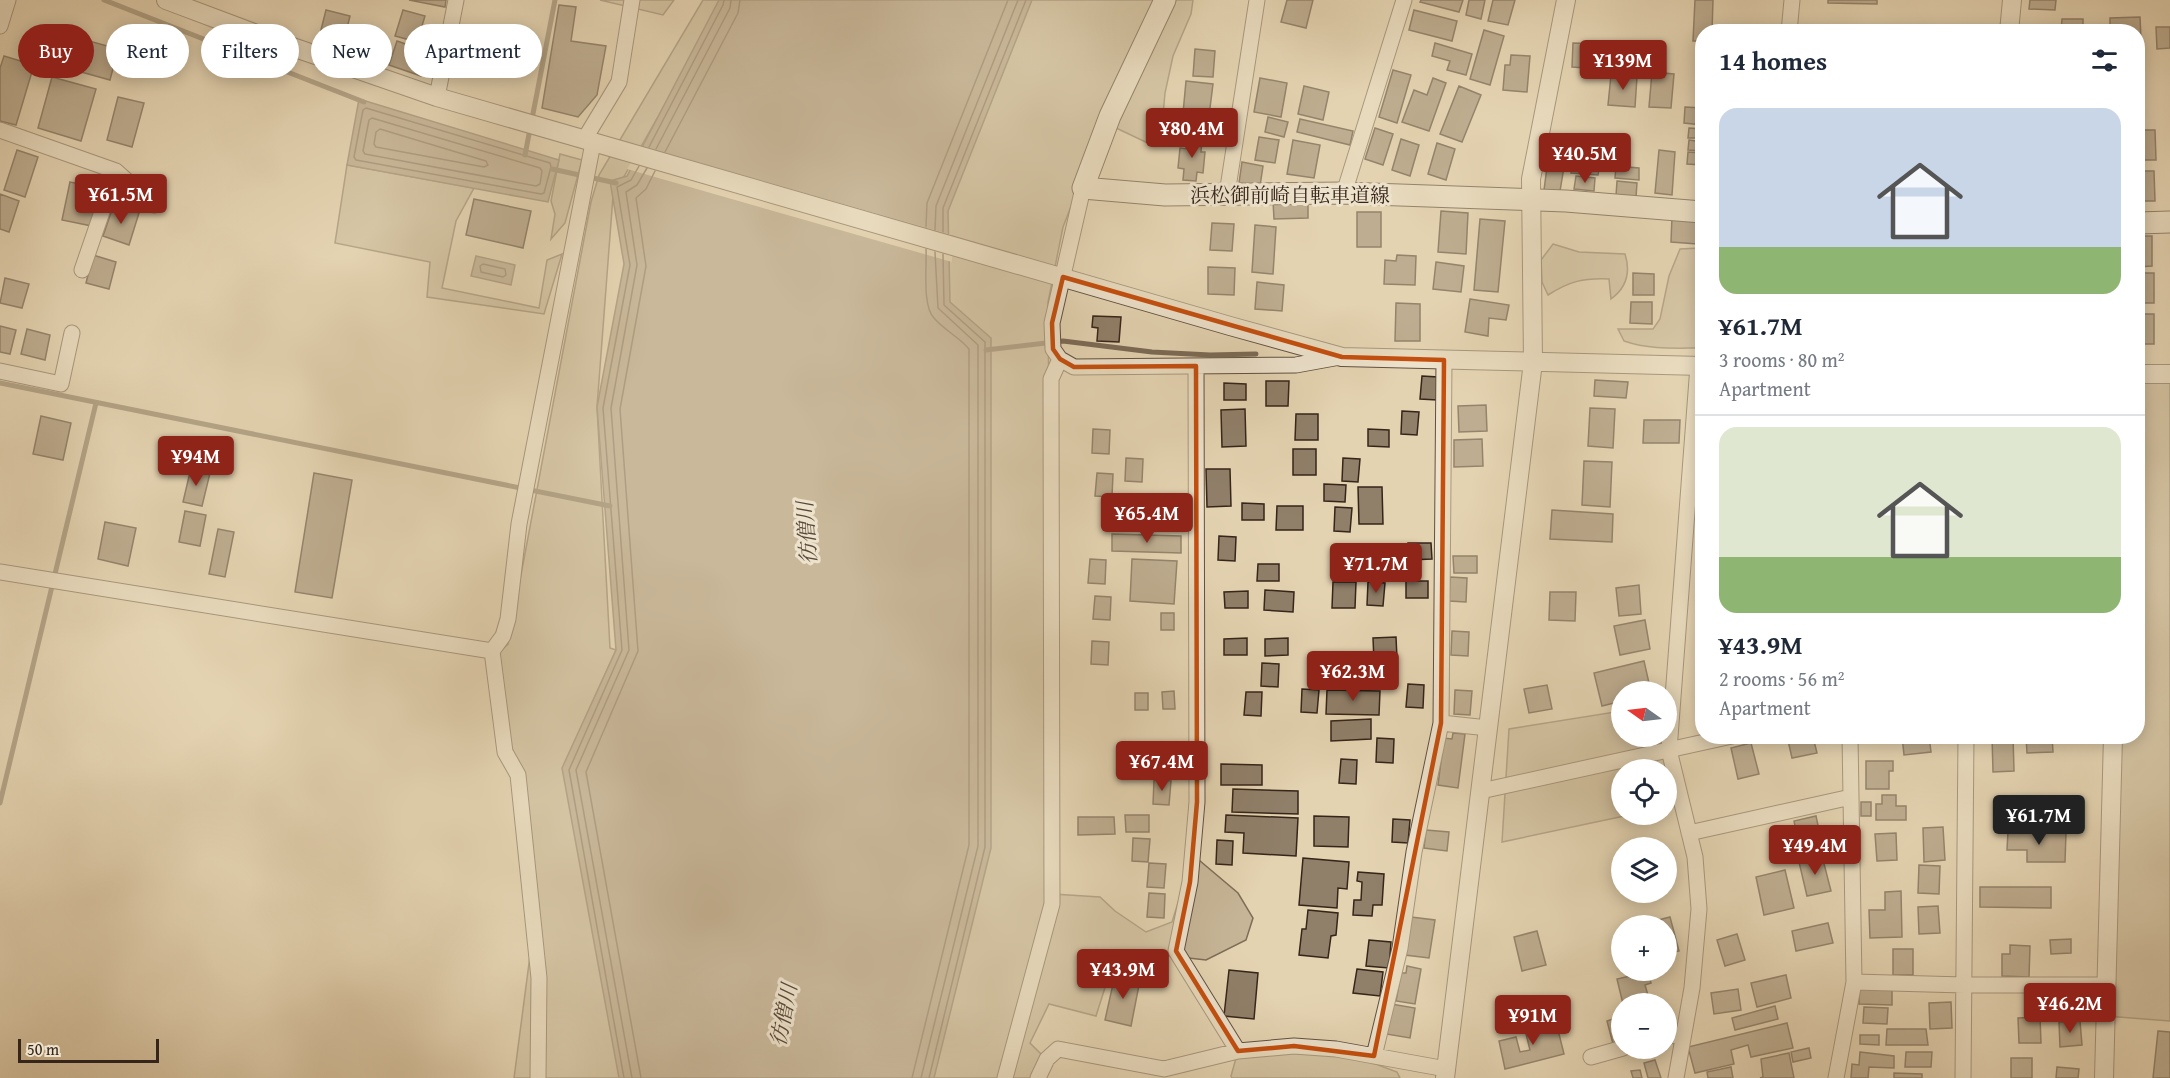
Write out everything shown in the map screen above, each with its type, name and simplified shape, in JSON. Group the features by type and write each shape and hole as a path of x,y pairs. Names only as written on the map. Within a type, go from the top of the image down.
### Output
{"main road":[{"path":"1083,188 1110,116 1165,0"},
{"name":"浜松御前崎自転車道線","path":"1083,188 1165,195 1344,193 1602,203 1695,211"},
{"path":"2145,223 2170,222"}],"street":[{"path":"0,26 8,0"},
{"path":"166,0 437,97 1230,327 1342,357"},
{"path":"437,97 456,0"},
{"path":"538,1078 539,978 521,798 518,775 505,752 492,651 503,636 508,619 519,524 595,144 619,82 632,0"},
{"path":"1227,194 1257,0"},
{"path":"1344,193 1404,0"},
{"path":"1038,1078 1047,1059 1058,1049 1164,1069 1238,1052 1294,1046 1336,1049 1374,1056 1446,1074 1533,362 1531,179 1566,0"},
{"path":"1790,24 1792,0"},
{"path":"2010,24 2012,0"},
{"path":"0,130 116,171 154,205"},
{"path":"82,270 116,171"},
{"path":"1083,188 1056,275 1052,323 1053,349 1060,359 1074,367 1296,365 1342,357 1695,366"},
{"path":"0,371 61,384 72,333"},
{"path":"1005,1078 1052,904 1051,379 1060,359"},
{"path":"1374,1056 1400,948 1414,852 1441,723 1444,360"},
{"path":"1196,366 1197,802 1190,882 1176,951 1238,1052"},
{"path":"2145,374 2170,374"},
{"path":"1676,1078 1692,988 1699,909 1695,857 1669,750 1695,428"},
{"path":"0,572 492,651"},
{"path":"1441,723 1488,728"},
{"path":"1480,791 1696,744"},
{"path":"1836,1078 1854,982 1850,744"},
{"path":"1963,1078 1966,744"},
{"path":"2104,1078 2113,744"},
{"path":"1689,833 1851,797"},
{"path":"1854,982 2106,985"},
{"path":"1677,1035 1684,1033"},
{"path":"1591,1057 1611,1051"}],"highlighted area":[{"path":"1063,277 1342,357 1444,360 1441,723 1374,1056 1294,1046 1238,1051 1176,951 1190,882 1197,802 1196,366 1074,367 1060,359 1053,349 1052,323"}],"shaded area":[{"path":"600,0 674,0 663,15"},
{"path":"703,0 734,0 667,101 613,196 597,407 610,648 616,650 568,756 621,1078 514,1078 534,925 519,768 511,745 495,656 508,644 591,202 599,175"},
{"path":"1022,0 1193,0 1191,14 1173,56 1165,93 1162,127 1154,146 1114,127 1082,178 1063,227 1048,302 1053,894 1100,897 1115,911 1146,932 1172,922 1193,855 1238,893 1253,918 1246,940 1206,960 1153,954 1115,956 1096,1016 1049,1004 1030,1043 1041,1054 1035,1078 927,1078 940,311 948,210"},
{"path":"560,154 582,160 565,223 551,239 555,214 551,201"},
{"path":"347,165 474,188 456,221 442,288 539,308 547,260 562,254 544,314 427,297 430,262 335,243"},
{"path":"1553,244 1579,252 1625,254 1627,274 1624,285 1611,299 1609,279 1577,281 1548,295 1542,282 1541,260"},
{"path":"1695,248 1695,348 1653,347 1624,341 1618,329 1653,329 1660,319 1669,276 1680,249"},
{"path":"2145,374 2170,375 2170,1021 2106,1016 2119,744 2145,744"},
{"path":"1611,713 1611,747 1673,747 1674,759 1611,759 1611,819 1502,842 1509,729"},
{"path":"1336,1049 1397,1072 1400,1078 1232,1078 1231,1076 1238,1051"}],"water":[{"name":"彷僧川","path":"719,0 1032,0 948,211 950,302 991,338 991,848 934,1078 619,1078 562,768 616,650 597,407 624,264 610,181 627,176"},
{"path":"359,99 559,160 548,202 347,165"},
{"path":"476,256 515,265 511,285 471,276"}],"pier":[{"path":"640,146 952,235 952,262 627,169"}],"building":[{"path":"409,0 446,0 445,7"},
{"path":"1287,0 1313,0 1306,28 1281,22"},
{"path":"1421,0 1463,0 1459,12 1420,2"},
{"path":"1469,0 1485,0 1481,19 1466,15"},
{"path":"1493,0 1515,0 1508,25 1488,21"},
{"path":"1695,0 1713,0 1712,24 1695,24 1695,41 1693,41"},
{"path":"1828,0 1877,0 1877,4 1828,3"},
{"path":"2030,0 2056,0 2055,10 2029,9"},
{"path":"559,5 576,7 571,41 606,46 597,95 578,117 542,108"},
{"path":"326,10 350,16 348,24 322,24"},
{"path":"403,10 425,16 423,24 404,24 404,38 395,36"},
{"path":"1414,10 1457,21 1452,41 1409,30"},
{"path":"2140,17 2140,24 2110,24 2110,18"},
{"path":"2062,19 2083,19 2083,24 2062,24"},
{"path":"2156,27 2170,27 2170,48 2157,49"},
{"path":"1484,30 1504,36 1490,85 1470,79"},
{"path":"397,41 404,43 404,70 392,66 392,56"},
{"path":"94,42 106,46 106,78 111,78 110,80 94,76"},
{"path":"1435,43 1472,54 1466,75 1447,70 1450,61 1432,56"},
{"path":"1573,43 1602,44 1601,69 1572,67"},
{"path":"1615,44 1636,45 1635,70 1614,69"},
{"path":"1195,49 1215,51 1213,77 1193,76"},
{"path":"1511,55 1530,56 1527,92 1503,90 1505,65 1510,65"},
{"path":"4,56 18,60 18,78 30,78 16,125 0,121 0,68"},
{"path":"1393,70 1411,75 1397,123 1379,117"},
{"path":"1652,72 1674,74 1671,108 1649,107"},
{"path":"1611,75 1637,77 1635,107 1608,105"},
{"path":"52,78 96,89 81,141 38,128"},
{"path":"1260,78 1287,83 1281,117 1254,112"},
{"path":"1433,78 1446,83 1429,131 1402,122 1414,90 1427,95"},
{"path":"1186,81 1213,84 1209,116 1183,113"},
{"path":"1304,86 1329,92 1323,120 1298,114"},
{"path":"1459,86 1481,95 1462,142 1440,134"},
{"path":"118,97 144,103 132,147 107,140"},
{"path":"1685,107 1695,108 1695,124 1684,123"},
{"path":"1268,117 1288,122 1284,137 1265,132"},
{"path":"1185,119 1221,124 1219,137 1183,132"},
{"path":"1300,119 1353,131 1350,145 1297,132"},
{"path":"1375,128 1393,134 1383,165 1365,159"},
{"path":"1689,128 1695,128 1695,138 1688,138"},
{"path":"2145,130 2155,130 2156,160 2145,160"},
{"path":"1189,137 1202,138 1201,152 1205,152 1203,173 1197,172 1196,181 1183,180 1184,169 1178,168 1180,148 1188,149"},
{"path":"1259,137 1279,140 1275,163 1255,160"},
{"path":"1401,139 1419,145 1410,176 1392,170"},
{"path":"1293,140 1320,145 1314,178 1287,174"},
{"path":"1689,140 1695,141 1695,150 1688,150"},
{"path":"1437,143 1455,149 1446,180 1428,174"},
{"path":"17,150 38,157 25,197 4,190"},
{"path":"1659,150 1675,152 1672,195 1655,193"},
{"path":"1549,152 1566,155 1560,191 1544,190"},
{"path":"1688,152 1695,152 1695,165 1687,164"},
{"path":"1575,153 1601,155 1598,175 1571,173"},
{"path":"1242,162 1263,166 1260,186 1239,183"},
{"path":"1616,166 1639,168 1639,180 1615,178"},
{"path":"2145,171 2154,171 2155,201 2145,201"},
{"path":"1576,176 1595,178 1594,191 1574,189"},
{"path":"1617,181 1637,183 1636,197 1616,196"},
{"path":"70,182 100,188 92,226 62,220"},
{"path":"0,194 19,201 9,232 0,229"},
{"path":"474,199 531,211 523,248 466,235"},
{"path":"1273,201 1308,201 1308,218 1274,219"},
{"path":"114,204 139,213 129,245 103,236"},
{"path":"1441,211 1468,213 1466,254 1438,252"},
{"path":"1357,212 1381,212 1381,247 1357,247"},
{"path":"1672,216 1695,218 1695,244 1671,242"},
{"path":"1480,219 1505,221 1498,292 1474,290"},
{"path":"1212,223 1234,224 1232,251 1210,250"},
{"path":"1255,225 1276,227 1273,274 1252,272"},
{"path":"2145,236 2152,236 2152,266 2145,266"},
{"path":"93,255 116,262 109,289 86,283"},
{"path":"1397,255 1416,256 1415,285 1384,284 1385,260 1396,261"},
{"path":"1436,262 1464,266 1461,292 1433,289"},
{"path":"1208,267 1235,268 1234,295 1208,294"},
{"path":"1633,273 1654,274 1654,295 1633,295"},
{"path":"2145,273 2154,273 2154,303 2145,303"},
{"path":"5,278 29,284 22,308 0,303"},
{"path":"1257,282 1284,285 1282,311 1255,309"},
{"path":"1470,299 1509,305 1506,320 1489,318 1488,336 1465,332"},
{"path":"1631,302 1652,302 1652,324 1630,323"},
{"path":"1396,303 1420,304 1420,341 1395,341"},
{"path":"2145,314 2154,314 2154,344 2145,344"},
{"path":"1093,316 1121,317 1119,342 1097,341 1098,328 1092,327"},
{"path":"0,326 16,330 10,354 0,352"},
{"path":"27,329 50,335 45,360 21,354"},
{"path":"1422,376 1438,377 1437,400 1420,399"},
{"path":"1595,380 1628,382 1626,398 1594,396"},
{"path":"1266,381 1289,381 1288,406 1266,406"},
{"path":"1224,383 1246,384 1246,400 1224,400"},
{"path":"1486,405 1487,431 1459,432 1458,406"},
{"path":"1590,408 1615,409 1613,448 1588,446"},
{"path":"1245,409 1246,446 1222,447 1221,410"},
{"path":"1402,411 1419,412 1417,435 1401,434"},
{"path":"1296,414 1318,414 1318,440 1295,440"},
{"path":"41,416 71,423 63,460 33,454"},
{"path":"1644,420 1680,420 1679,443 1643,443"},
{"path":"1093,429 1110,430 1109,454 1092,453"},
{"path":"1368,429 1389,430 1389,447 1368,446"},
{"path":"1482,439 1483,466 1454,467 1454,440"},
{"path":"1293,449 1316,449 1316,475 1293,475"},
{"path":"1126,458 1143,459 1142,482 1125,481"},
{"path":"1343,458 1360,459 1358,482 1342,481"},
{"path":"1584,461 1612,462 1610,507 1582,505"},
{"path":"191,468 210,473 202,506 183,502"},
{"path":"1206,469 1230,469 1231,506 1207,507"},
{"path":"314,473 352,480 332,598 295,592"},
{"path":"1097,473 1113,474 1112,497 1095,496"},
{"path":"1324,484 1346,485 1345,502 1324,501"},
{"path":"1358,487 1382,487 1383,524 1359,524"},
{"path":"1242,503 1264,504 1264,520 1242,520"},
{"path":"1130,506 1153,507 1152,524 1129,523"},
{"path":"1277,506 1303,506 1303,530 1276,530"},
{"path":"1335,507 1352,508 1350,532 1334,531"},
{"path":"1552,510 1613,514 1612,542 1550,539"},
{"path":"185,511 206,515 200,546 179,542"},
{"path":"105,522 136,528 128,566 98,559"},
{"path":"218,529 234,532 225,577 209,574"},
{"path":"1112,534 1181,536 1181,553 1112,551"},
{"path":"1219,536 1236,537 1235,561 1218,560"},
{"path":"1408,543 1431,543 1432,559 1408,560"},
{"path":"1453,556 1477,556 1477,573 1454,573"},
{"path":"1090,559 1106,560 1105,584 1088,583"},
{"path":"1132,559 1177,561 1174,604 1130,601"},
{"path":"1258,564 1279,564 1279,581 1257,581"},
{"path":"1450,577 1467,578 1466,602 1449,601"},
{"path":"1406,581 1428,581 1428,598 1406,598"},
{"path":"1333,582 1356,582 1355,608 1332,608"},
{"path":"1368,582 1385,583 1383,606 1367,605"},
{"path":"1639,585 1641,614 1619,616 1616,588"},
{"path":"1265,590 1294,592 1293,612 1264,610"},
{"path":"1248,591 1248,608 1225,608 1224,592"},
{"path":"1550,592 1576,592 1575,621 1549,620"},
{"path":"1095,596 1111,597 1110,620 1093,619"},
{"path":"1161,613 1174,613 1174,630 1161,630"},
{"path":"1645,620 1650,649 1620,655 1614,626"},
{"path":"1452,631 1469,632 1468,656 1451,655"},
{"path":"1396,637 1397,659 1374,661 1373,638"},
{"path":"1247,638 1247,655 1224,655 1224,639"},
{"path":"1288,638 1288,655 1265,656 1265,639"},
{"path":"1092,641 1109,642 1108,665 1091,664"},
{"path":"1644,661 1649,681 1611,681 1611,704 1602,706 1594,673"},
{"path":"1262,663 1279,664 1278,687 1261,686"},
{"path":"1408,684 1424,685 1423,708 1406,707"},
{"path":"1547,685 1552,709 1529,713 1524,689"},
{"path":"1302,689 1319,690 1317,713 1301,712"},
{"path":"1327,690 1380,691 1379,715 1326,714"},
{"path":"1455,690 1472,691 1470,715 1454,714"},
{"path":"1174,691 1175,709 1163,709 1162,692"},
{"path":"1246,692 1262,692 1261,716 1244,715"},
{"path":"1135,693 1148,693 1148,710 1135,710"},
{"path":"1371,719 1371,739 1331,741 1331,721"},
{"path":"1453,733 1465,734 1458,788 1438,785 1444,738 1452,739"},
{"path":"1377,738 1394,739 1393,763 1376,762"},
{"path":"1751,744 1759,774 1738,779 1731,748"},
{"path":"1789,744 1815,744 1817,753 1792,758"},
{"path":"1903,744 1930,744 1931,752 1904,755"},
{"path":"1992,744 2013,744 2014,771 1993,772"},
{"path":"2026,744 2052,744 2053,752 2027,753"},
{"path":"1341,759 1357,760 1356,784 1339,783"},
{"path":"1866,761 1893,761 1893,771 1889,771 1889,789 1866,789"},
{"path":"1221,764 1262,765 1262,785 1221,785"},
{"path":"1154,780 1171,781 1169,805 1153,804"},
{"path":"1233,789 1298,791 1298,814 1232,812"},
{"path":"1882,795 1896,795 1896,806 1906,806 1906,820 1876,820 1876,804 1882,804"},
{"path":"1861,802 1871,802 1871,816 1861,816"},
{"path":"1125,815 1149,815 1149,832 1126,832"},
{"path":"1226,815 1298,818 1296,856 1243,853 1244,833 1225,832"},
{"path":"1314,816 1349,817 1348,847 1314,846"},
{"path":"1816,816 1822,844 1800,849 1794,821"},
{"path":"1078,817 1114,817 1115,834 1078,835"},
{"path":"1393,819 1410,820 1408,843 1392,842"},
{"path":"1943,827 1945,860 1924,862 1923,828"},
{"path":"1426,830 1449,832 1447,851 1424,848"},
{"path":"2008,831 2066,833 2065,862 2027,862 2027,850 2007,850"},
{"path":"1896,833 1897,860 1877,861 1875,834"},
{"path":"1133,838 1150,839 1148,862 1132,861"},
{"path":"1217,840 1233,841 1232,865 1216,864"},
{"path":"1822,856 1831,891 1807,896 1799,862"},
{"path":"1303,858 1349,862 1347,889 1338,888 1337,908 1299,905"},
{"path":"1149,863 1166,864 1164,888 1147,887"},
{"path":"1919,865 1940,866 1939,894 1918,893"},
{"path":"1785,870 1794,908 1764,915 1756,877"},
{"path":"1358,872 1384,874 1382,905 1373,905 1372,916 1353,915 1354,900 1361,900 1362,882 1357,881"},
{"path":"1980,887 2051,887 2051,908 1980,907"},
{"path":"1901,891 1902,937 1870,938 1869,910 1885,910 1885,892"},
{"path":"1149,893 1165,894 1164,918 1147,917"},
{"path":"1938,906 1940,933 1919,934 1918,907"},
{"path":"1308,910 1338,913 1336,935 1331,936 1328,958 1299,955 1302,929 1306,929"},
{"path":"1411,917 1435,920 1429,958 1405,955"},
{"path":"1828,923 1833,943 1796,951 1792,931"},
{"path":"1537,931 1546,965 1522,971 1514,937"},
{"path":"1737,934 1745,960 1725,966 1717,940"},
{"path":"2071,939 2071,953 2051,954 2050,940"},
{"path":"1369,940 1391,942 1389,968 1366,966"},
{"path":"2010,945 2030,946 2029,977 2002,976 2002,954 2010,954"},
{"path":"1893,949 1913,949 1913,975 1893,975"},
{"path":"1407,966 1421,969 1415,1004 1396,1001 1401,973 1406,973"},
{"path":"1357,969 1383,972 1380,996 1353,993"},
{"path":"1229,970 1258,973 1254,1019 1224,1016"},
{"path":"1115,975 1140,980 1131,1026 1105,1020"},
{"path":"1786,975 1791,998 1757,1007 1751,983"},
{"path":"1617,981 1650,981 1651,983 1645,985 1647,993 1620,993"},
{"path":"1738,989 1741,1010 1714,1014 1711,993"},
{"path":"1859,989 1892,990 1892,1005 1859,1004"},
{"path":"1951,1002 1952,1028 1930,1029 1929,1003"},
{"path":"1391,1004 1415,1008 1410,1038 1386,1034"},
{"path":"1775,1006 1778,1019 1735,1030 1732,1018"},
{"path":"1864,1007 1888,1008 1887,1024 1863,1023"},
{"path":"2040,1017 2041,1043 2019,1043 2018,1018"},
{"path":"1611,1020 1611,1036 1607,1021"},
{"path":"2080,1021 2082,1045 2060,1047 2059,1022"},
{"path":"1556,1022 1564,1054 1505,1069 1499,1041 1516,1037 1520,1052 1530,1050 1525,1030"},
{"path":"1787,1023 1793,1048 1751,1057 1748,1045 1731,1050 1734,1064 1695,1073 1688,1047"},
{"path":"1887,1029 1926,1029 1928,1045 1886,1045"},
{"path":"2158,1031 2170,1032 2170,1078 2153,1078"},
{"path":"1860,1035 1879,1035 1879,1045 1860,1044"},
{"path":"1809,1048 1811,1058 1793,1062 1791,1052"},
{"path":"1860,1052 1894,1056 1894,1068 1869,1067 1868,1078 1851,1078 1852,1064 1859,1065"},
{"path":"1906,1052 1932,1052 1931,1067 1905,1067"},
{"path":"1789,1053 1794,1078 1760,1078 1763,1077 1761,1059"},
{"path":"2011,1058 2032,1058 2032,1078 2011,1078"},
{"path":"1655,1060 1661,1078 1648,1078 1644,1063"},
{"path":"1731,1067 1733,1078 1708,1078 1707,1072"},
{"path":"2057,1067 2079,1069 2078,1078 2056,1078"},
{"path":"1640,1070 1642,1078 1633,1078 1631,1071"},
{"path":"1894,1073 1922,1074 1922,1078 1894,1078"}],"waterway":[{"path":"104,0 364,102"},
{"path":"525,155 555,0"},
{"path":"552,169 616,183"},
{"path":"986,350 1063,341 1152,352 1210,355 1256,354"},
{"path":"0,383 610,506"},
{"path":"0,803 96,403"}]}
